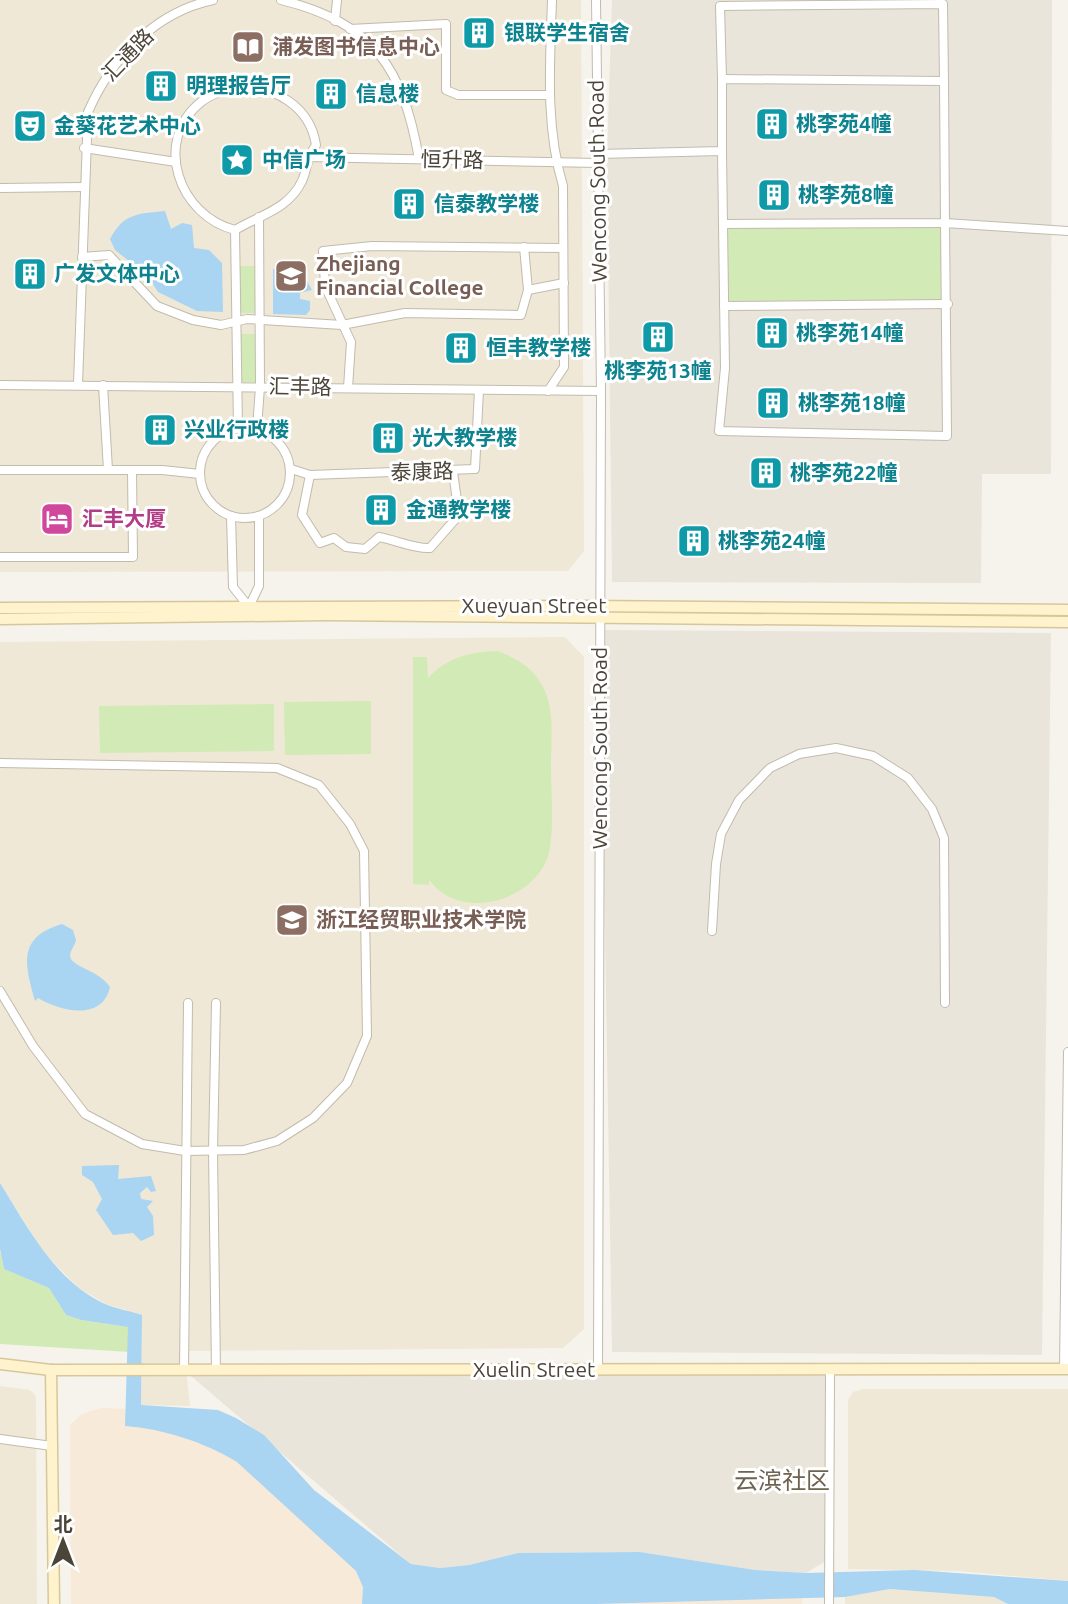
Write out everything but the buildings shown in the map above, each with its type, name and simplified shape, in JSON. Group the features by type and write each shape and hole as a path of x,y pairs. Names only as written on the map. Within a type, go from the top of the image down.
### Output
{"main road":[{"name":"Xueyuan Street","path":"0,608 601,606 1068,610"},
{"path":"0,620 326,615 1068,622"},
{"name":"Xuelin Street","path":"0,1364 51,1370 1066,1369"},
{"path":"51,1370 54,1604"}],"street":[{"name":"汇通路","path":"78,384 83,187 88,112 100,83 124,54 177,11 213,0"},
{"path":"281,0 335,21 368,39 399,82 414,129 419,159"},
{"path":"335,21 337,0"},
{"path":"548,391 564,367 563,186 556,162 550,95 552,0"},
{"name":"Wencong South Road","path":"596,0 601,391 597,1370"},
{"path":"943,4 948,304 947,436 719,431 725,368 722,79 720,6 943,4"},
{"path":"351,29 446,24 446,90 458,95 550,95"},
{"path":"722,79 944,81"},
{"path":"247,86 279,95 301,111 314,133 316,145 306,157 303,178 292,199 235,230 212,220 191,204 181,186 176,162 183,126 194,108 212,95 247,86"},
{"path":"85,148 176,162"},
{"name":"恒升路","path":"306,157 556,162 722,151"},
{"path":"0,188 83,187"},
{"path":"257,428 260,387 259,217"},
{"path":"723,224 945,223 1068,231"},
{"path":"235,230 238,429"},
{"path":"348,388 351,342 324,286 323,251 372,246 563,248"},
{"path":"82,257 109,255 157,306 193,320 221,325 247,319 342,325 405,313 521,316 528,290 524,247"},
{"path":"528,290 564,283"},
{"path":"724,306 948,304"},
{"name":"汇丰路","path":"0,384 601,391"},
{"path":"103,385 108,470"},
{"name":"泰康路","path":"290,469 310,475 453,472 475,469 479,390"},
{"path":"257,428 282,447 290,469 285,496 276,507 259,516 231,516 212,505 205,493 200,474 205,453 213,441 238,429 257,428"},
{"path":"0,470 132,470 200,474"},
{"path":"0,557 133,557 132,470"},
{"path":"310,475 302,515 320,543 334,538 346,547 365,549 379,537 402,541 421,549 430,548 459,516 453,472"},
{"path":"231,516 233,587 249,607 259,586 259,516"},
{"path":"712,932 716,864 721,834 739,800 770,768 799,754 836,748 873,756 908,778 932,808 944,838 945,1003"},
{"path":"0,763 277,768 319,785 350,824 364,851 367,1036 347,1083 313,1118 277,1141 244,1150 185,1151 142,1144 85,1114 33,1046 0,991"},
{"path":"184,1370 188,1003"},
{"path":"216,1003 213,1151 216,1370"},
{"path":"1066,1369 1068,1052"},
{"path":"829,1604 830,1370"},
{"path":"0,1439 52,1446"}],"shaded area":[{"name":"Zhejiang Financial College","path":"0,0 581,0 584,551 568,571 0,572"},
{"path":"612,0 1052,0 1051,474 982,474 981,583 612,582 607,156"},
{"path":"600,630 1051,633 1042,1355 612,1352"},
{"name":"浙江经贸职业技术学院","path":"565,637 584,657 584,1329 563,1348 184,1351 190,1406 141,1405 142,1315 106,1304 79,1288 43,1252 0,1183 0,642"},
{"path":"184,1370 830,1370 829,1559 806,1573 755,1570 640,1552 518,1553 469,1565 440,1568 411,1564"},
{"path":"0,1386 30,1390 36,1396 37,1604 0,1604"},
{"path":"863,1389 1068,1389 1068,1581 958,1571 848,1569 848,1400 853,1392"},
{"path":"101,1408 192,1411 375,1572 803,1579 802,1604 71,1604 70,1425 82,1414"},
{"path":"890,1589 994,1597 1008,1604 845,1604 845,1597"}],"green space":[{"path":"942,225 943,300 728,302 728,228"},
{"path":"240,266 255,266 255,313 240,313"},
{"path":"240,334 256,334 256,382 240,382"},
{"path":"498,651 529,669 547,696 552,725 550,847 542,869 525,887 492,902 466,902 446,895 429,880 429,885 413,884 413,657 427,657 428,678 452,660"},
{"path":"371,701 371,754 285,755 284,702"},
{"path":"274,704 274,751 100,753 99,706"},
{"path":"0,1250 4,1269 49,1288 66,1315 128,1327 130,1352 0,1344"}],"water":[{"path":"165,211 171,229 182,223 192,225 194,248 209,250 222,263 223,312 197,311 158,292 148,276 115,250 110,239 126,220 139,214"},
{"path":"273,269 297,272 309,284 312,290 300,293 300,299 310,301 310,310 306,315 273,314"},
{"path":"62,924 73,930 76,940 70,954 72,960 110,987 106,998 90,1009 57,1007 38,998 35,1001 27,963 31,944 48,929"},
{"path":"119,1165 118,1179 151,1176 156,1191 151,1192 147,1187 140,1193 141,1199 153,1201 147,1207 153,1216 154,1235 141,1241 133,1233 113,1235 96,1210 102,1199 93,1182 82,1175 82,1166"},
{"path":"0,1183 44,1252 71,1282 105,1304 142,1315 141,1405 218,1410 236,1418 264,1435 314,1490 411,1564 440,1568 469,1565 518,1553 640,1552 755,1570 806,1573 915,1570 1068,1581 1068,1604 1008,1604 994,1597 890,1589 845,1597 595,1604 362,1604 363,1587 356,1571 237,1462 211,1448 183,1438 125,1426 128,1327 66,1315 49,1288 4,1269 0,1249"}],"place":[{"name":"银联学生宿舍","path":"479,33"},
{"name":"浦发图书信息中心","path":"248,47"},
{"name":"明理报告厅","path":"161,86"},
{"name":"信息楼","path":"331,94"},
{"name":"桃李苑4幢","path":"772,124"},
{"name":"金葵花艺术中心","path":"30,126"},
{"name":"中信广场","path":"237,160"},
{"name":"桃李苑8幢","path":"774,195"},
{"name":"信泰教学楼","path":"409,204"},
{"name":"广发文体中心","path":"30,274"},
{"name":"Zhejiang Financial College","path":"291,276"},
{"name":"桃李苑14幢","path":"772,333"},
{"name":"桃李苑13幢","path":"658,337"},
{"name":"恒丰教学楼","path":"461,348"},
{"name":"桃李苑18幢","path":"773,403"},
{"name":"兴业行政楼","path":"160,430"},
{"name":"光大教学楼","path":"388,438"},
{"name":"桃李苑22幢","path":"766,473"},
{"name":"金通教学楼","path":"381,510"},
{"name":"汇丰大厦","path":"57,519"},
{"name":"桃李苑24幢","path":"694,541"},
{"name":"浙江经贸职业技术学院","path":"292,920"}],"district":[{"name":"云滨社区","path":"782,1481"}]}
